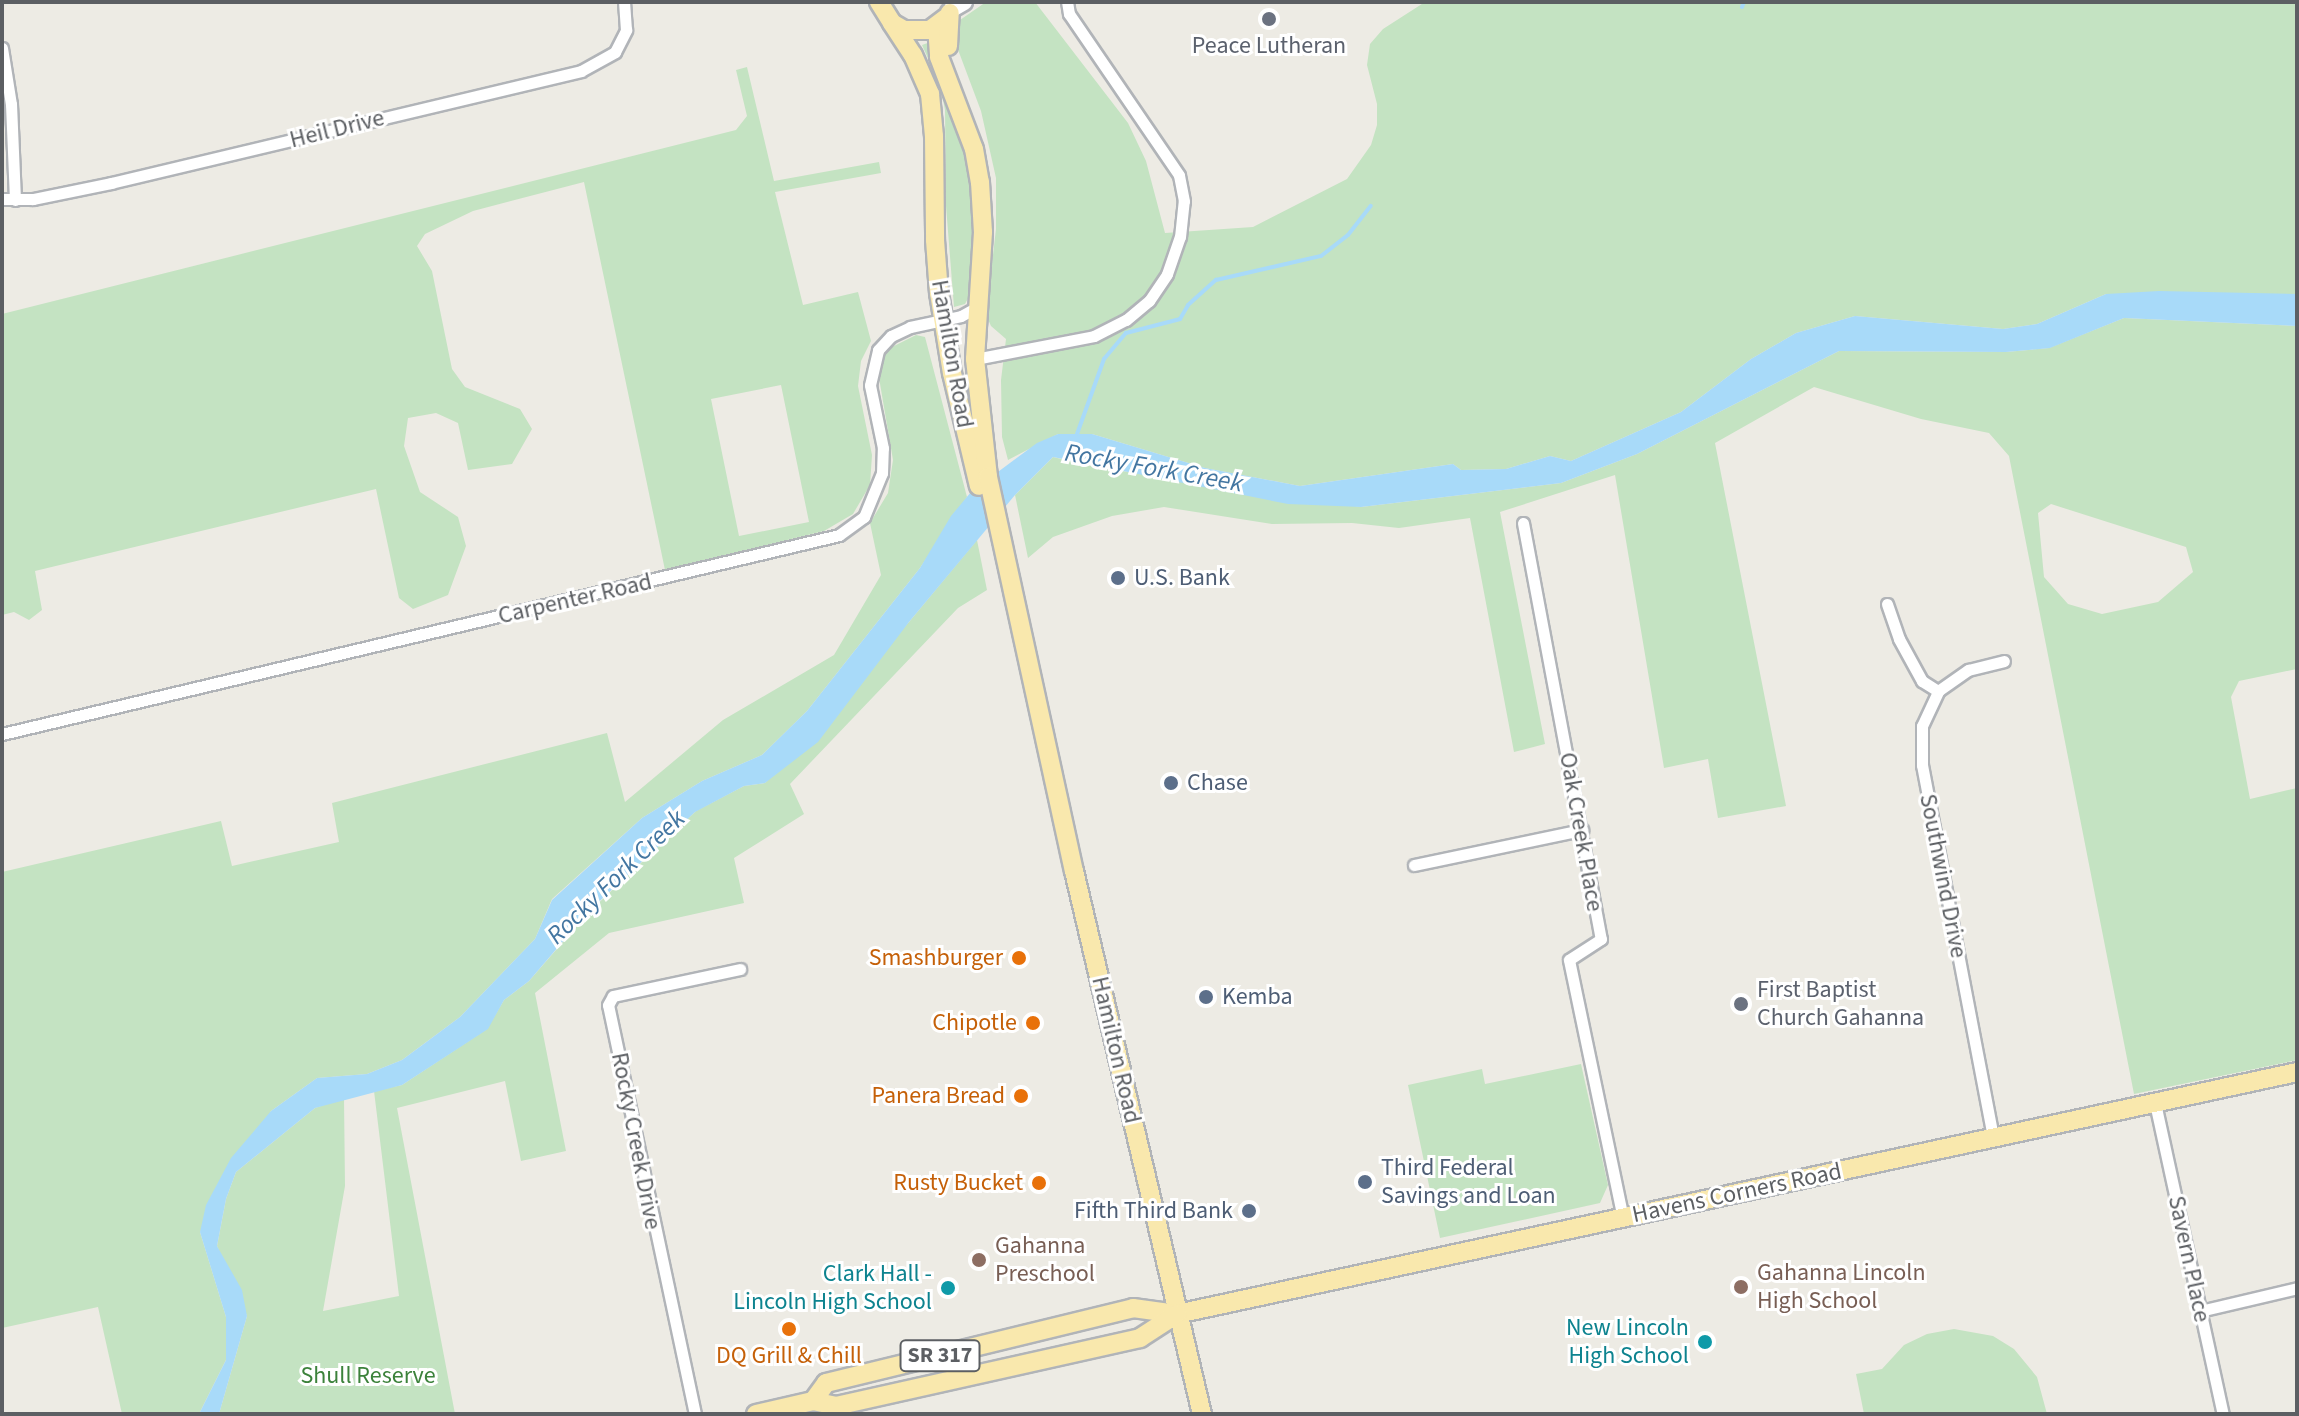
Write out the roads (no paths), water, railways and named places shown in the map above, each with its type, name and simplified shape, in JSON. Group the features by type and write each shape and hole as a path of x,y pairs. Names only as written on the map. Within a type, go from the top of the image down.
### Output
{"main road":[{"name":"Hamilton Road","path":"879,2 923,76 933,112 935,240 943,319 988,477 1008,584 1202,1414"},
{"name":"Hamilton Road","path":"951,10 948,45 972,113 988,187 988,254 980,297 975,359 975,433"},
{"path":"892,23 917,32 951,10"},
{"name":"Havens Corners Road","path":"1177,1314 2297,1072"},
{"name":"SR 317","path":"815,1407 826,1383 1133,1308 1177,1314"},
{"name":"SR 317","path":"756,1414 836,1406 1140,1338 1177,1314"}],"street":[{"name":"Heil Drive","path":"8,200 111,183 581,71 615,52 626,30 624,2"},
{"path":"975,359 1094,336 1126,320 1149,301 1167,274 1180,237 1184,201 1179,175 1069,14 1067,2"},
{"path":"2,48 12,117 8,200"},
{"name":"Carpenter Road","path":"2,734 839,535 864,517 882,473 883,448 870,385 878,350 891,336 910,327 961,316 980,297"},
{"name":"Oak Creek Place","path":"1523,523 1601,939 1569,960 1623,1218"},
{"path":"1887,604 1899,639 1922,681 1938,691 1968,670 2004,661"},
{"name":"Southwind Drive","path":"1938,691 1922,726 1922,765 1993,1137"},
{"path":"1414,865 1582,830"},
{"name":"Rocky Creek Drive","path":"695,1414 608,1005 613,996 740,969"},
{"name":"Savern Place","path":"2155,1103 2223,1414"},
{"path":"2200,1311 2297,1288"}],"water":[{"name":"Rocky Fork Creek","path":"2159,291 2297,294 2297,326 2124,318 2050,348 2006,352 1839,351 1637,454 1561,483 1361,507 1288,504 1053,457 1015,495 909,622 818,742 765,783 744,786 695,812 589,911 529,981 504,1000 488,1029 402,1085 315,1108 236,1172 226,1199 217,1246 242,1290 247,1316 219,1414 199,1414 226,1360 226,1317 200,1232 206,1205 231,1158 271,1111 317,1078 367,1074 402,1060 460,1017 535,939 552,900 642,818 702,781 762,755 807,711 920,568 951,516 971,492 1037,443 1058,434 1092,434 1205,468 1300,486 1453,464 1461,470 1506,469 1550,456 1571,461 1681,412 1751,359 1796,333 1855,316 2003,329 2037,324 2106,294"}],"waterway":[{"path":"1742,7 1744,2"},
{"name":"Rocky Fork Creek","path":"1077,434 1104,359 1126,333 1180,319 1188,305 1216,280 1321,256 1348,235 1371,206"}],"place":[{"name":"Peace Lutheran","path":"1269,19"},
{"name":"U.S. Bank","path":"1118,578"},
{"name":"Chase","path":"1171,783"},
{"name":"Smashburger","path":"1019,958"},
{"name":"Kemba","path":"1206,997"},
{"name":"First Baptist Church Gahanna","path":"1741,1004"},
{"name":"Chipotle","path":"1033,1023"},
{"name":"Panera Bread","path":"1021,1096"},
{"name":"Third Federal Savings and Loan","path":"1365,1182"},
{"name":"Rusty Bucket","path":"1039,1183"},
{"name":"Fifth Third Bank","path":"1249,1211"},
{"name":"Gahanna Preschool","path":"979,1260"},
{"name":"Gahanna Lincoln High School","path":"1741,1287"},
{"name":"Clark Hall - Lincoln High School","path":"948,1288"},
{"name":"DQ Grill & Chill","path":"789,1329"},
{"name":"New Lincoln High School","path":"1705,1342"}],"park label":[{"name":"Shull Reserve","path":"368,1376"}]}
